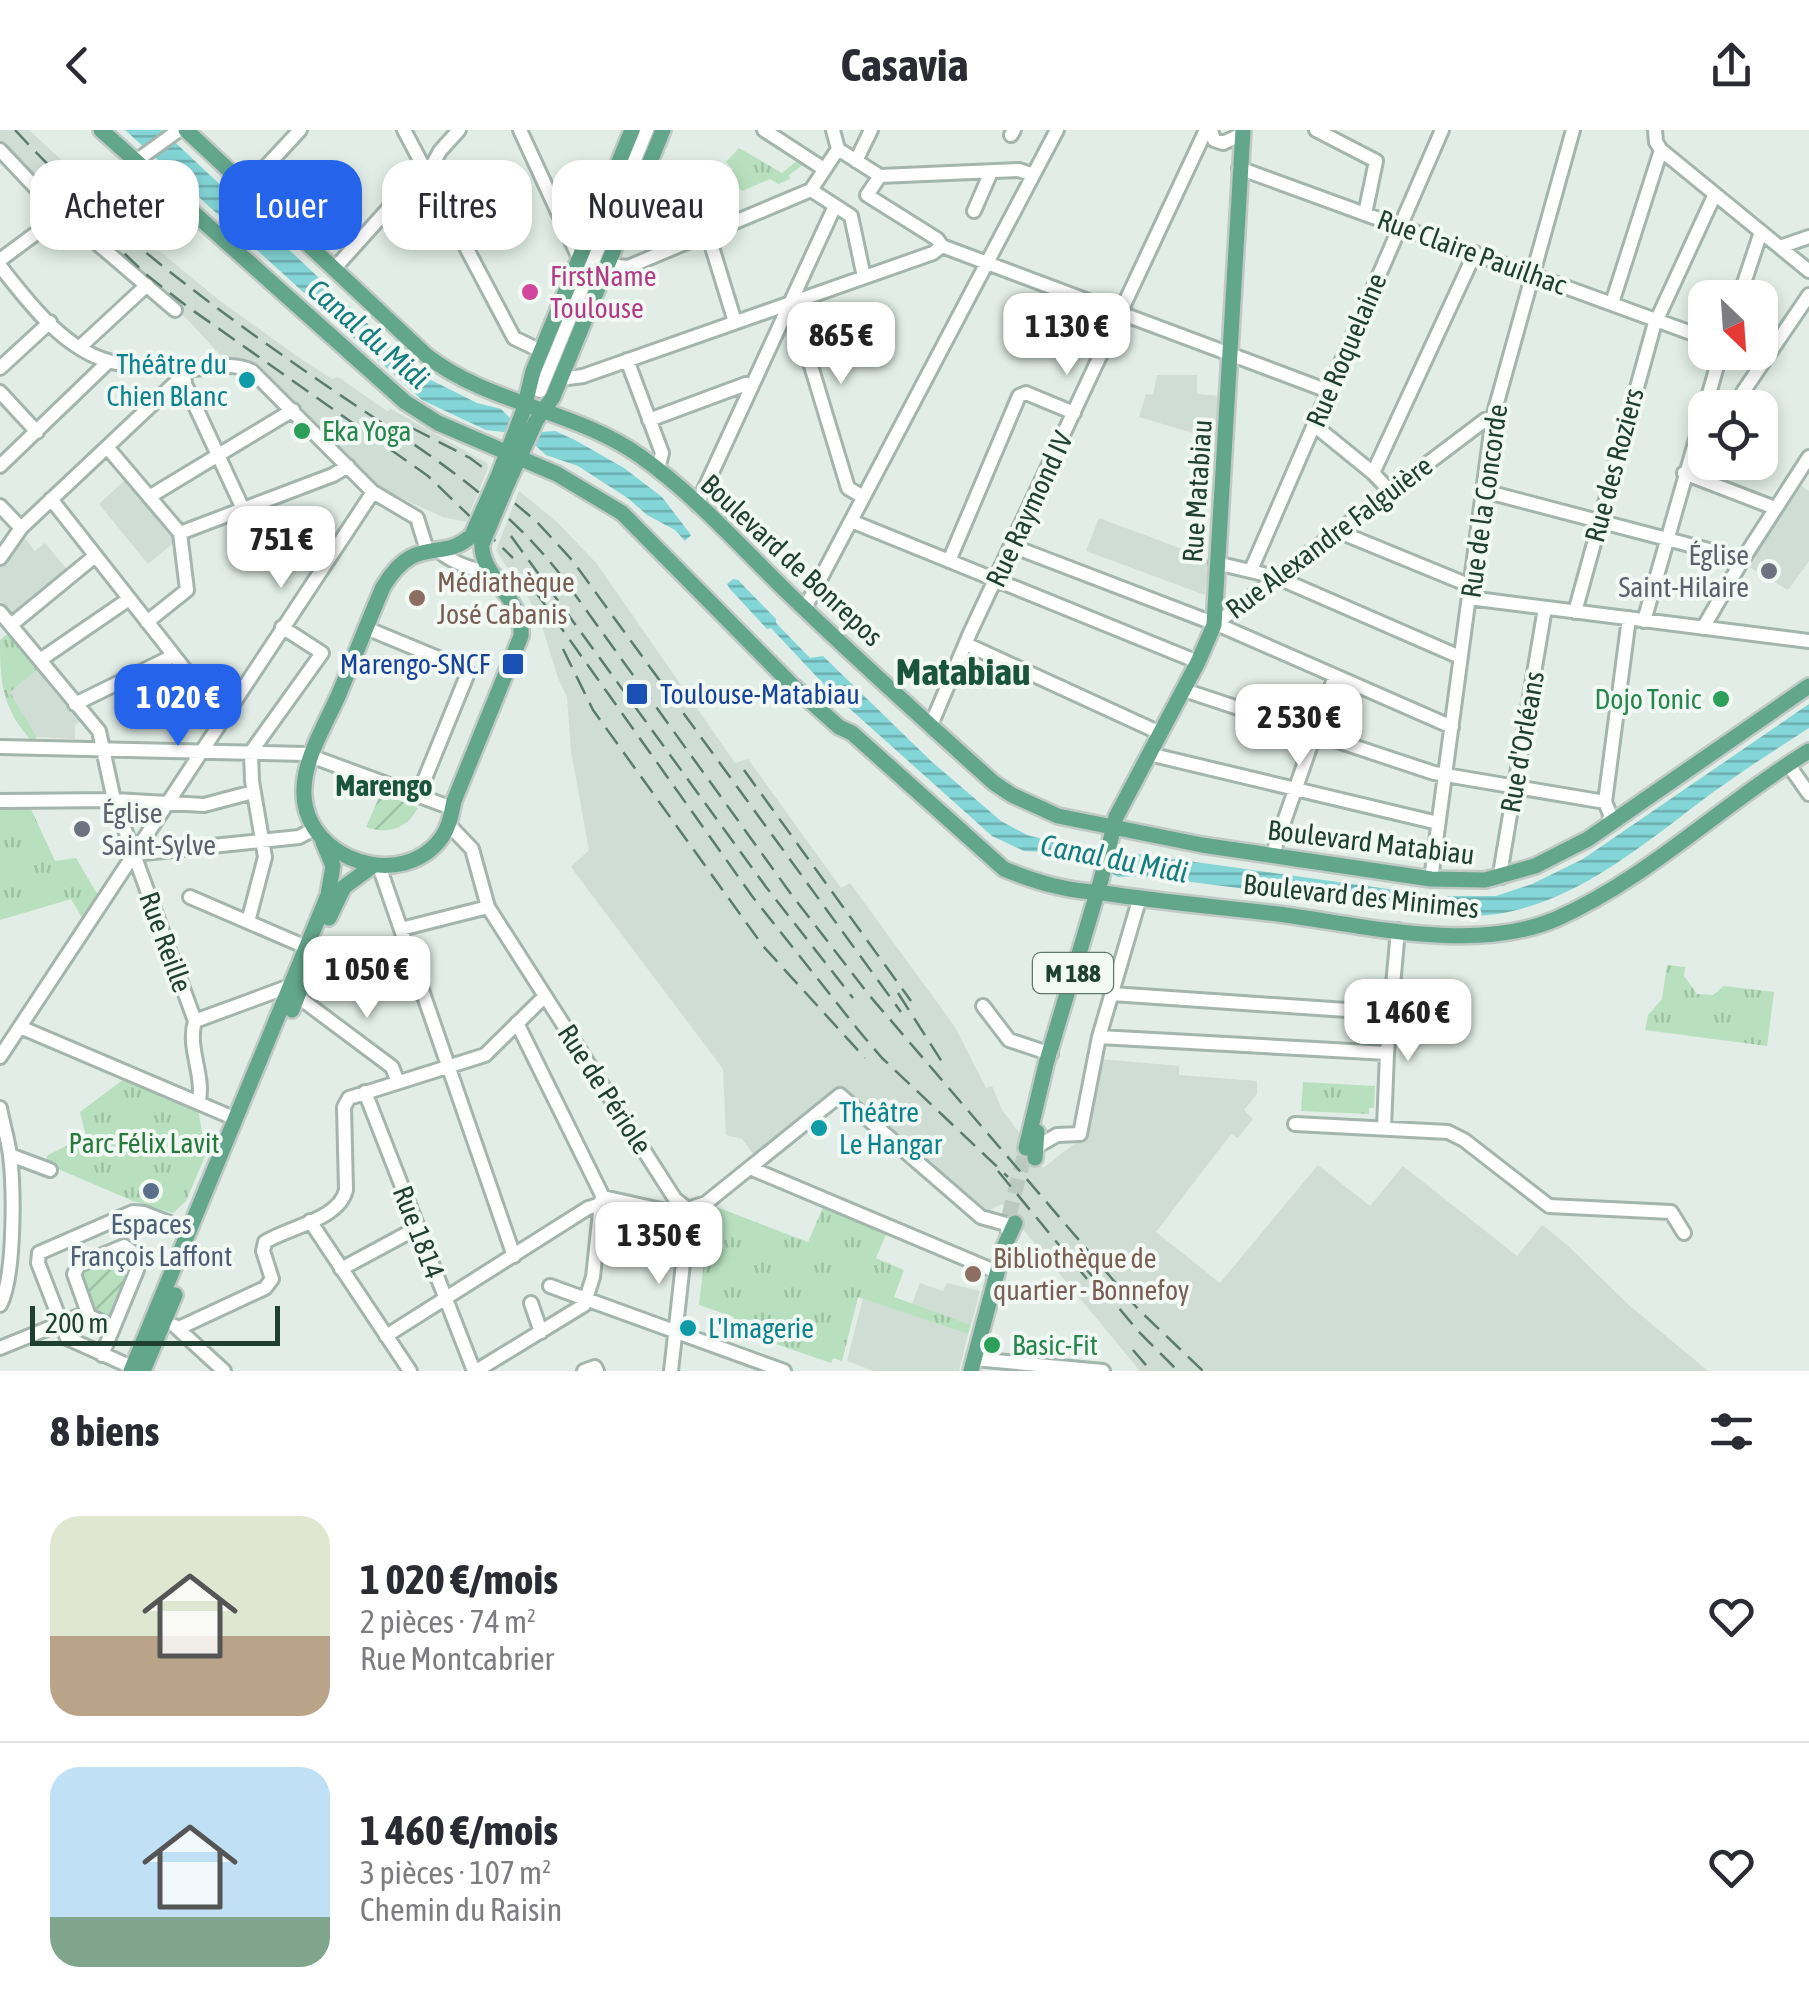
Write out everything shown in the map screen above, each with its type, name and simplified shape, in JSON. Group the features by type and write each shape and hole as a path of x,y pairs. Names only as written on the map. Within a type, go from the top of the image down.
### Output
{"main road":[{"name":"Boulevard des Minimes","path":"101,130 140,159 391,391 438,423 515,450 622,512 801,693 856,736 1004,870 1049,886 1098,886 1140,897 1398,930 1492,934 1556,918 1630,878 1809,751"},
{"path":"137,1370 166,1322 236,1119 340,894 350,882 376,866 403,864 423,855 451,816 521,636 517,613 482,556 477,540 531,412 541,351 632,130"},
{"path":"531,412 560,380 663,130"},
{"name":"Boulevard de Bonrepos","path":"180,131 219,164"},
{"name":"Rue Matabiau","path":"1098,886 1114,827 1214,624 1242,132"},
{"name":"Boulevard de Bonrepos","path":"314,250 439,366 531,412 614,439 658,469 931,725 1012,795 1058,816 1114,827"},
{"path":"195,1232 294,991 306,947 332,881 332,862 306,811 304,789 312,756 393,571 411,556 477,540"},
{"name":"Boulevard Matabiau","path":"1114,827 1272,856 1431,879 1470,881 1502,877 1559,856 1609,825 1809,686"},
{"path":"319,835 376,866"},
{"name":"M 188","path":"1032,1151 1037,1098 1098,886"},
{"path":"972,1365 1009,1229"}],"street":[{"path":"272,160 300,130"},
{"path":"404,130 418,160"},
{"path":"435,160 460,130"},
{"path":"520,130 579,258"},
{"path":"540,392 647,130"},
{"path":"764,130 824,170"},
{"path":"833,130 838,149 880,176 1019,170 1033,176"},
{"path":"856,160 871,130"},
{"path":"805,608 1056,130"},
{"path":"1208,130 1214,140 1224,143 1242,132"},
{"name":"Rue Raymond IV","path":"931,725 1208,130"},
{"path":"1316,130 1376,161 1365,214"},
{"name":"Rue Roquelaine","path":"1250,570 1442,130"},
{"name":"Rue de la Concorde","path":"1431,879 1494,418 1573,130"},
{"path":"1654,130 1661,150 1809,271"},
{"path":"140,159 180,131"},
{"path":"739,221 811,190 838,149"},
{"path":"0,150 30,179"},
{"path":"1612,303 1661,150"},
{"name":"Rue Claire Pauilhac","path":"1239,168 1688,332"},
{"path":"974,211 991,172"},
{"path":"880,176 867,195 942,246 1328,391"},
{"path":"811,190 851,216 864,277"},
{"name":"Rue des Roziers","path":"1575,612 1656,320 1716,194"},
{"path":"697,505 835,206"},
{"path":"334,269 382,216"},
{"path":"1745,280 1760,232"},
{"path":"1780,247 1809,236"},
{"path":"30,239 0,263 29,302 80,346 108,362 184,370 205,366 246,368 294,410 373,492 417,518 432,549 494,574"},
{"path":"560,380 583,376 942,246"},
{"path":"108,250 175,310"},
{"path":"466,250 514,338 541,351"},
{"path":"607,265 628,267 669,250"},
{"path":"713,250 735,322"},
{"path":"1373,473 1475,253"},
{"path":"80,346 147,285"},
{"path":"1778,339 1809,295"},
{"path":"792,302 848,488 863,497"},
{"path":"0,368 50,322"},
{"path":"627,360 662,452 658,469"},
{"path":"0,466 108,362"},
{"path":"0,558 21,528 176,382 184,370"},
{"path":"184,370 185,384 243,509"},
{"path":"649,420 752,385"},
{"path":"0,392 37,432"},
{"path":"949,561 1019,396 1026,393 1074,413"},
{"path":"150,497 294,410"},
{"name":"Rue Alexandre Falguière","path":"1214,624 1485,420 1494,418"},
{"path":"1314,425 1390,491"},
{"path":"107,447 180,533 186,590 147,622"},
{"path":"1703,628 1809,457"},
{"path":"1644,620 1688,462"},
{"path":"180,533 334,475 348,466"},
{"path":"1684,473 1774,508"},
{"path":"1484,491 1743,558"},
{"path":"0,1057 373,492"},
{"path":"51,499 223,718"},
{"path":"0,506 21,528"},
{"path":"851,521 1198,662"},
{"path":"1337,531 1470,592 1545,608 1809,641"},
{"path":"1012,546 1214,624 1452,727"},
{"path":"11,625 95,556"},
{"path":"1216,563 1276,578 1460,657"},
{"path":"40,660 129,599"},
{"name":"Rue d'Orléans","path":"1502,877 1545,608"},
{"name":"Rue Reille","path":"0,612 99,732 114,800 196,1021 192,1036 201,1090 199,1101"},
{"path":"1609,825 1605,802 1628,618"},
{"path":"248,922 263,872 252,752 322,652 282,627"},
{"path":"366,628 468,673 418,793"},
{"path":"966,644 1160,734"},
{"path":"75,704 173,656"},
{"path":"1272,856 1335,676"},
{"path":"1184,690 1446,774 1605,802"},
{"path":"0,748 312,756 410,794 418,793 451,816"},
{"path":"1149,754 1438,824"},
{"path":"1788,764 1809,794"},
{"path":"0,801 216,804 254,792"},
{"name":"Rue de Périole","path":"451,816 472,849 488,907 675,1199 689,1210"},
{"path":"134,854 319,835"},
{"path":"376,866 514,1256"},
{"path":"190,896 306,947"},
{"path":"1032,1151 1057,1134 1080,1134 1099,1036 1140,897"},
{"path":"401,929 488,907"},
{"path":"1384,1128 1398,930"},
{"path":"196,1021 294,991 392,1067 398,1082"},
{"path":"1112,994 1390,1014"},
{"path":"166,1322 270,1284 272,1273 263,1245 268,1239 342,1203 346,1190 344,1107 353,1096 484,1055 544,996"},
{"path":"983,1006 1010,1040 1051,1054"},
{"path":"475,1371 578,1310 588,1300 600,1212 600,1201 517,1023"},
{"path":"20,1027 236,1119"},
{"path":"1099,1036 1387,1053"},
{"name":"Rue 1814","path":"365,1092 475,1371"},
{"path":"386,1336 600,1201 675,1213 706,1203 840,1094 980,1217 1009,1229"},
{"path":"0,1108 10,1155 10,1277 0,1305"},
{"path":"1296,1124 1442,1131 1459,1136 1550,1206 1671,1212 1684,1234"},
{"path":"10,1155 50,1170"},
{"path":"750,1168 997,1272"},
{"path":"671,1371 689,1210"},
{"path":"137,1370 70,1342 38,1264 43,1250 132,1212 195,1232"},
{"path":"310,1220 410,1371"},
{"path":"341,1269 417,1228"},
{"path":"102,1355 137,1270 128,1248 76,1269 74,1278 86,1313 113,1328"},
{"path":"550,1286 784,1371"},
{"path":"531,1303 541,1332"},
{"path":"0,1348 86,1313"},
{"path":"166,1322 224,1371"},
{"path":"972,1365 1102,1371"},
{"path":"584,1371 589,1367 597,1371"}],"shaded area":[{"path":"0,130 29,130 61,160 30,160 30,175 0,142"},
{"path":"112,250 158,250 220,301 301,359 332,379 338,377 387,411 391,409 487,463 466,522 443,517 383,490 271,380 249,363 223,358"},
{"path":"1157,375 1197,375 1197,394 1222,396 1220,441 1139,417 1146,394 1153,395"},
{"path":"126,479 178,539 148,564 99,504"},
{"path":"1797,483 1809,491 1809,561 1788,590 1746,565"},
{"path":"519,491 557,522 597,564 735,763 748,759 841,888 850,883 955,1027 986,1088 992,1086 1002,1110 1020,1134 1019,1139 1043,1168 1083,1137 1100,1059 1179,1066 1179,1075 1257,1081 1257,1094 1244,1110 1253,1119 1238,1138 1231,1134 1156,1232 1220,1283 1318,1165 1370,1206 1403,1166 1517,1256 1542,1225 1708,1371 1140,1371 1002,1204 990,1210 976,1204 844,1089 836,1090 755,1156 742,1139 726,1135 723,1069 571,867 589,850 571,751 567,697 541,623 518,577 496,550"},
{"path":"1099,518 1209,559 1205,595 1086,551"},
{"path":"23,536 35,551 45,543 69,572 13,617 0,601 0,568"},
{"path":"38,669 81,721 75,725 75,739 37,737 10,692"},
{"path":"920,1283 943,1291 947,1283 980,1291 971,1325 912,1304"},
{"path":"863,1298 968,1334 959,1371 874,1371 847,1361"}],"green space":[{"path":"739,148 782,173 798,160 804,164 789,175 790,179 778,184 770,179 742,191 739,160 728,160"},
{"path":"9,633 38,669 10,692 37,737 32,741 14,718 5,694 0,640"},
{"path":"381,793 418,808 396,828 366,827"},
{"path":"0,803 24,804 31,809 55,861 76,858 99,897 84,921 71,899 0,920"},
{"path":"1667,965 1685,967 1684,976 1697,994 1713,995 1724,986 1774,992 1767,1046 1645,1030 1648,1015 1662,999"},
{"name":"Parc Félix Lavit","path":"128,1076 198,1109 206,1154 186,1201 173,1213 133,1201 44,1163 48,1155 86,1136 80,1112"},
{"path":"1303,1082 1375,1086 1374,1108 1369,1108 1369,1114 1301,1111"},
{"path":"824,1205 887,1232 876,1258 904,1270 894,1297 971,1325 968,1334 858,1297 842,1361 833,1358 831,1363 732,1329 734,1317 699,1305 706,1243 691,1238 714,1206 808,1242"},
{"path":"121,1254 127,1256 132,1271 110,1319 93,1310 80,1273"}],"water":[{"path":"125,130 162,130 194,160 158,160"},
{"path":"199,165 219,184 219,215 199,197"},
{"name":"Canal du Midi","path":"257,250 289,250 423,376 477,403 501,409 510,418 542,432 555,431 575,440 624,468 662,497 691,535 685,541 675,530 578,466 422,400"},
{"name":"Canal du Midi","path":"733,579 810,658 823,656 931,761 1001,821 1027,835 1115,857 1131,853 1438,896 1496,896 1532,884 1583,859 1809,704 1809,728 1595,877 1530,906 1496,914 1460,916 1144,876 1118,877 1092,862 1049,852 1024,851 992,836 830,691 771,628 767,629 730,589 727,584"}],"tunnel":[{"path":"1009,1216 1026,1148"}],"railway":[{"path":"15,130 85,200 161,265 280,354 450,470 537,547 869,995 1138,1309 1203,1371"},
{"path":"121,250 188,307 428,476 513,558"},
{"path":"412,428 470,458 510,488"},
{"path":"492,484 537,522 572,560 901,1012"},
{"path":"511,536 766,887 853,998"},
{"path":"535,591 752,896 859,1031 882,1058 1008,1177"},
{"path":"563,649 593,710 763,946 865,1058"},
{"path":"744,770 911,1001"},
{"path":"898,993 944,1065"},
{"path":"998,1171 1087,1279"},
{"path":"1081,1263 1178,1371"},
{"path":"1133,1350 1151,1371"}],"place":[{"name":"FirstName Toulouse","path":"530,292"},
{"name":"Théâtre du Chien Blanc","path":"247,380"},
{"name":"Eka Yoga","path":"302,431"},
{"name":"Église Saint-Hilaire","path":"1769,571"},
{"name":"Médiathèque José Cabanis","path":"417,598"},
{"name":"Marengo-SNCF","path":"513,664"},
{"name":"Toulouse-Matabiau","path":"637,694"},
{"name":"Dojo Tonic","path":"1721,699"},
{"name":"Église Saint-Sylve","path":"82,829"},
{"name":"Théâtre Le Hangar","path":"819,1128"},
{"name":"Espaces François Laffont","path":"151,1191"},
{"name":"Bibliothèque de quartier - Bonnefoy","path":"973,1274"},
{"name":"L'Imagerie","path":"688,1328"},
{"name":"Basic-Fit","path":"992,1345"}],"district":[{"name":"Matabiau","path":"963,672"},
{"name":"Marengo","path":"384,786"}]}
